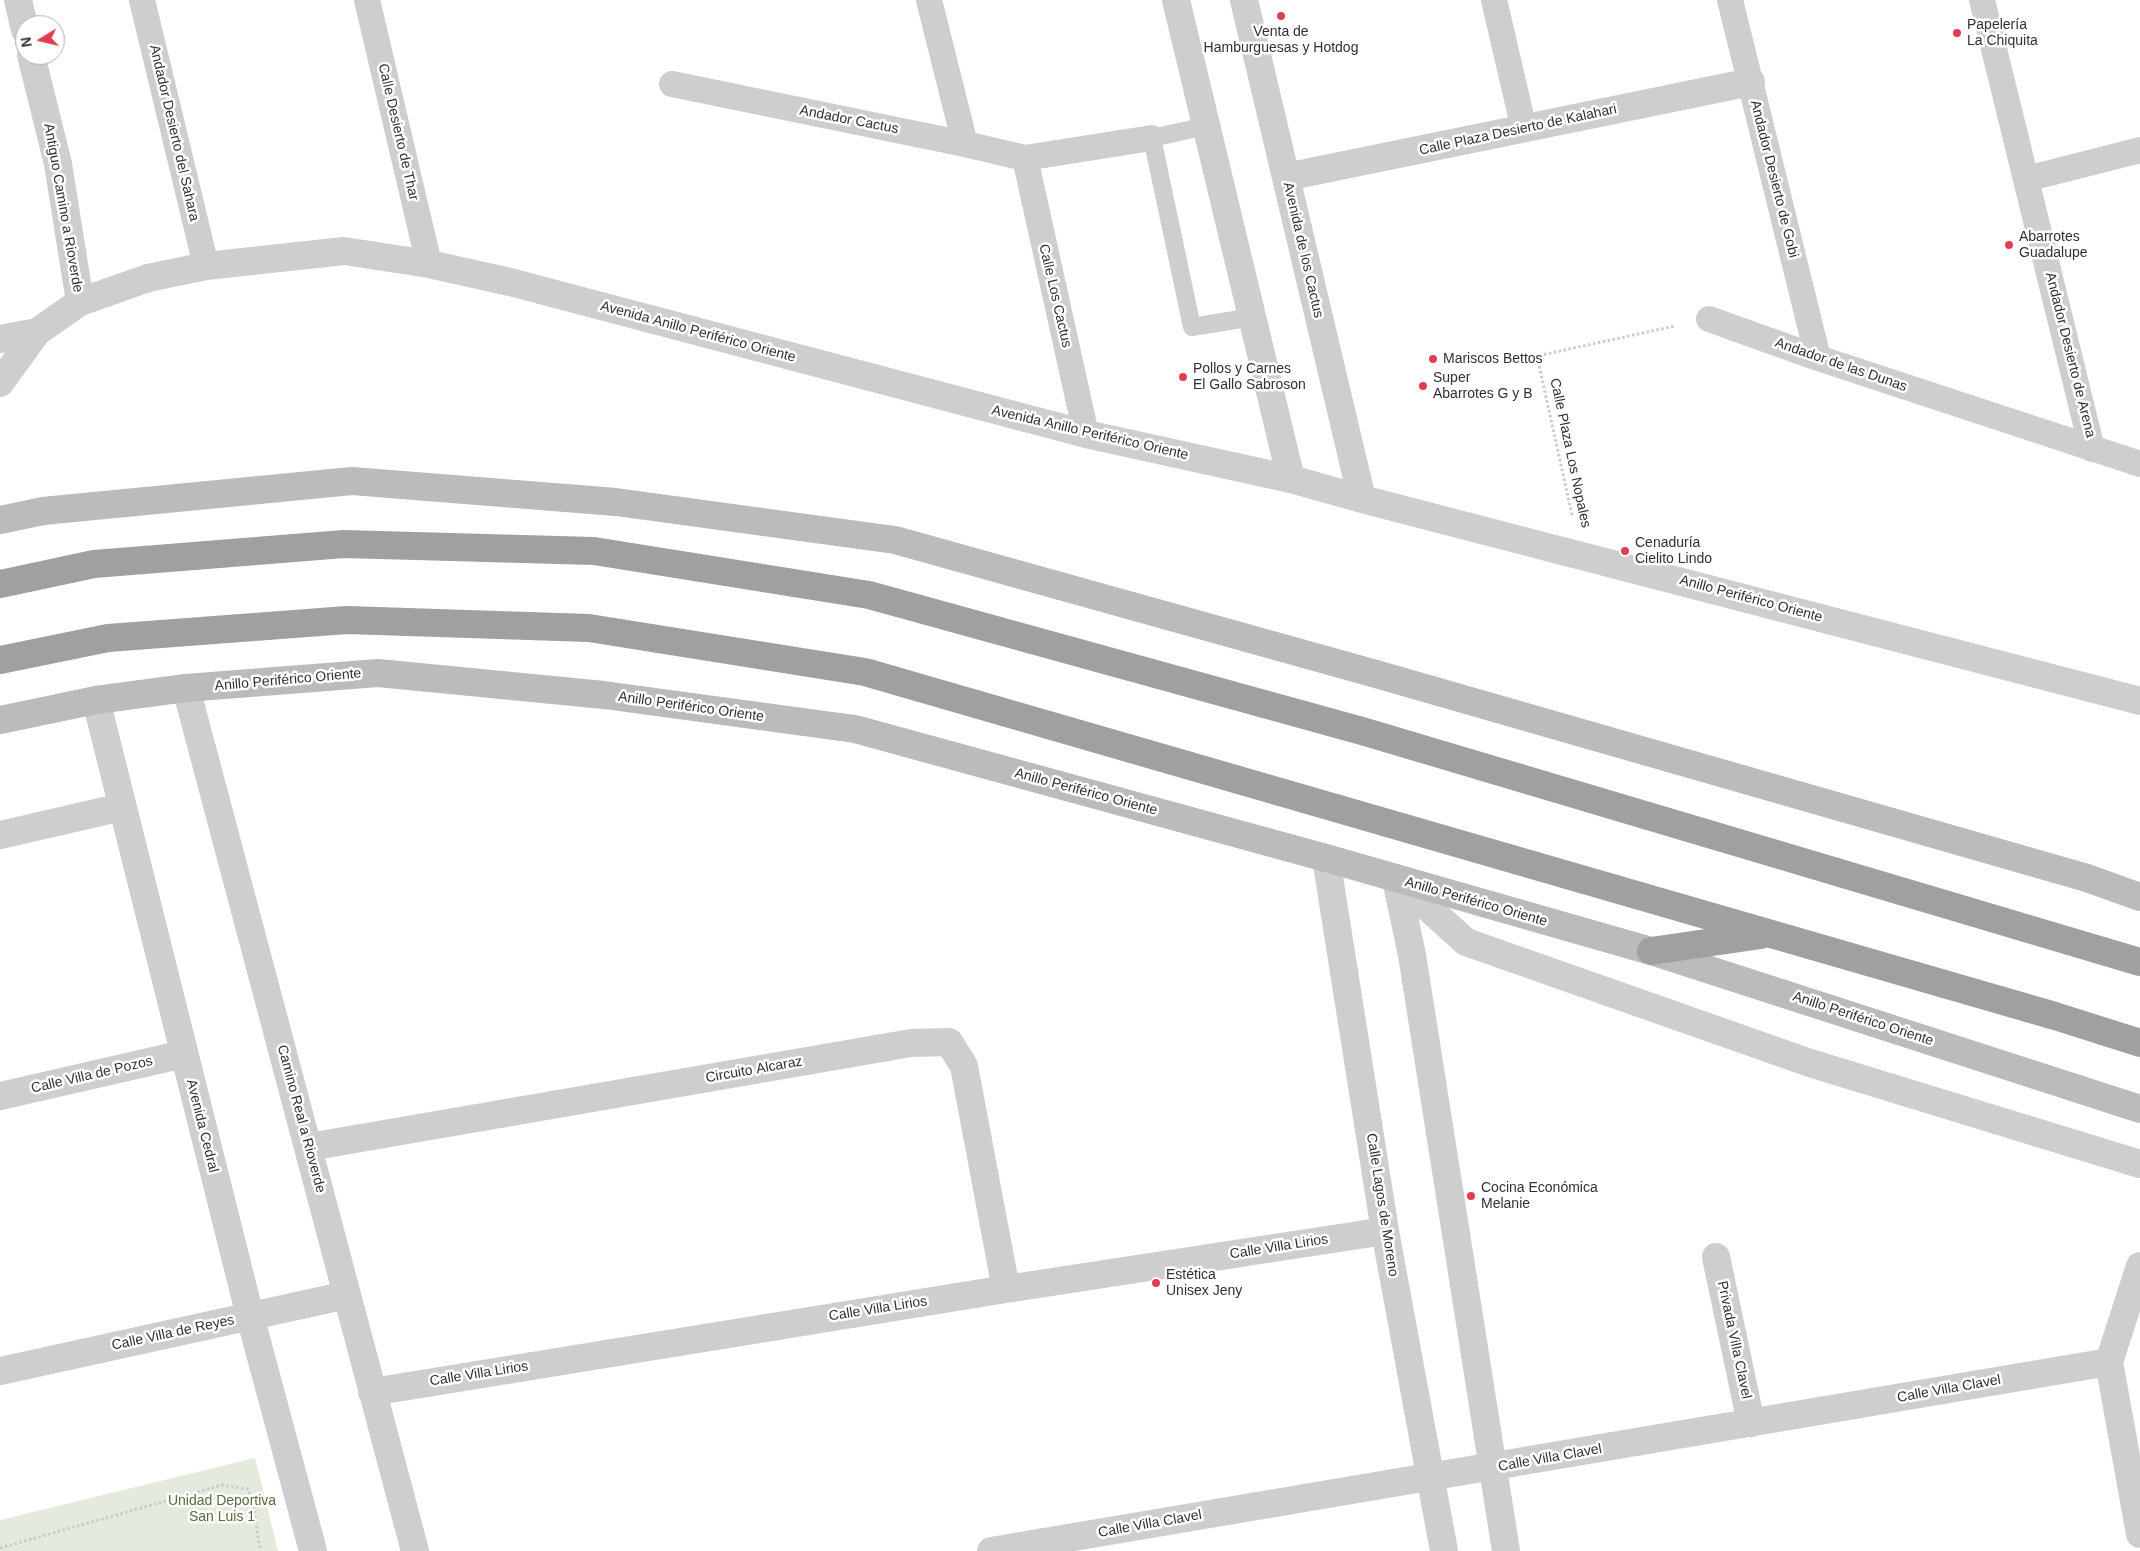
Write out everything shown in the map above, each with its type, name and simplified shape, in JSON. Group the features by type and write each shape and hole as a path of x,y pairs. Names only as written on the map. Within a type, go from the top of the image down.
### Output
{"highway":[{"path":"0,584 94,564 344,544 594,551 869,595 1362,731 2140,962"},
{"path":"0,660 108,638 347,620 589,628 865,672 2056,1016 2140,1043"},
{"path":"1651,951 1771,934"}],"main road":[{"path":"0,520 43,511 352,481 616,502 895,540 1376,674 2068,873 2140,897"},
{"name":"Anillo Periférico Oriente","path":"0,720 96,700 186,688 378,673 604,695 855,729 1326,858 1651,951 2140,1109"}],"street":[{"path":"18,0 22,15"},
{"name":"Andador Desierto del Sahara","path":"142,0 206,266"},
{"name":"Calle Desierto de Thar","path":"367,0 429,264"},
{"path":"929,0 965,144"},
{"path":"1176,0 1291,479"},
{"name":"Avenida de los Cactus","path":"1244,0 1362,499"},
{"path":"1494,0 1524,129"},
{"name":"Andador Desierto de Gobi","path":"1730,0 1818,358"},
{"name":"Andador Desierto de Arena","path":"1982,0 2092,449"},
{"name":"Antiguo Camino a Rioverde","path":"33,65 58,164 80,302"},
{"name":"Calle Plaza Desierto de Kalahari","path":"1286,177 1751,82"},
{"name":"Andador Cactus","path":"672,84 965,144 1024,158"},
{"path":"1024,158 1152,138"},
{"path":"2026,179 2140,150"},
{"name":"Calle Los Cactus","path":"1024,158 1086,434"},
{"name":"Avenida Anillo Periférico Oriente","path":"0,383 37,332 80,302 148,278 206,266 344,250 429,264 510,282 1086,434 1291,479 1362,499"},
{"name":"Andador de las Dunas","path":"1709,319 1818,358 2140,464"},
{"name":"Avenida Anillo Periférico Oriente","path":"0,339 37,332"},
{"name":"Anillo Periférico Oriente","path":"1362,499 2140,701"},
{"name":"Camino Real a Rioverde","path":"186,688 415,1551"},
{"name":"Avenida Cedral","path":"96,700 250,1316 314,1551"},
{"path":"0,835 122,807"},
{"name":"Calle Lagos de Moreno","path":"1326,858 1385,1231 1444,1551"},
{"path":"1396,879 1466,942 1810,1063 2140,1164"},
{"path":"1396,879 1414,965 1506,1551"},
{"name":"Circuito Alcaraz","path":"308,1147 911,1043 949,1042 964,1066 1006,1289"},
{"name":"Calle Villa de Pozos","path":"0,1096 184,1054"},
{"name":"Calle Villa Lirios","path":"372,1392 1006,1289 1385,1231"},
{"name":"Privada Villa Clavel","path":"1716,1257 1751,1423"},
{"path":"2139,1527 2109,1362 2140,1266"},
{"name":"Calle Villa de Reyes","path":"0,1371 347,1296"},
{"name":"Calle Villa Clavel","path":"990,1551 2109,1362"}],"lane":[{"path":"1206,126 1152,138 1192,327 1253,317"}],"path":[{"name":"Calle Plaza Los Nopales","path":"1581,555 1537,356 1709,319"},
{"path":"0,1548 222,1485 248,1489 254,1507 260,1551"}],"green space":[{"name":"Unidad Deportiva San Luis 1","path":"255,1458 278,1551 0,1551 0,1520"}],"place":[{"name":"Venta de Hamburguesas y Hotdog","path":"1281,16"},
{"name":"Papelería La Chiquita","path":"1957,33"},
{"name":"Abarrotes Guadalupe","path":"2009,245"},
{"name":"Mariscos Bettos","path":"1433,359"},
{"name":"Pollos y Carnes El Gallo Sabroson","path":"1183,377"},
{"name":"Super Abarrotes G y B","path":"1423,386"},
{"name":"Cenaduría Cielito Lindo","path":"1625,551"},
{"name":"Cocina Económica Melanie","path":"1471,1196"},
{"name":"Estética Unisex Jeny","path":"1156,1283"}]}
